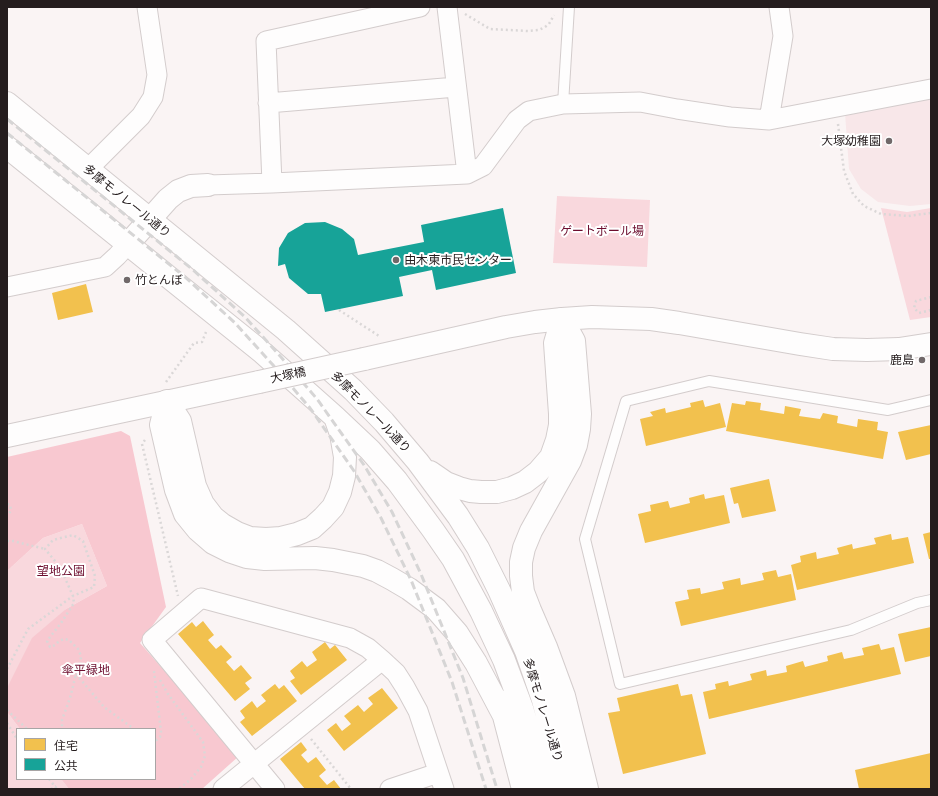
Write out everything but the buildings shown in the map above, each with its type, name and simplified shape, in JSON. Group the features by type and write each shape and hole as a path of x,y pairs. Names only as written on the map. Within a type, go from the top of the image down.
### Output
{"main road":[{"name":"多摩モノレール通り","path":"7,104 286,330 353,390 384,422 418,462 458,516 478,548 499,590 526,651 543,700 566,789"},
{"name":"多摩モノレール通り","path":"7,147 263,353 370,450 397,481 434,530 453,560 474,598 504,660 522,708 544,789"},
{"path":"128,244 168,199 178,191 192,186 208,184"},
{"name":"大塚橋","path":"7,436 166,393 259,382 506,327 562,319 592,317 651,319 833,349 900,349 931,344"},
{"path":"418,462 446,483 470,491 481,492 497,492 512,488 526,482 538,472 550,457 557,440 560,425 555,343 562,319"},
{"path":"562,319 574,341 580,414 579,429 576,445 570,462 531,531 524,548 521,562 521,583 523,592 546,647 564,696 585,781"},
{"path":"166,393 180,421 195,486 203,504 213,517 224,525 250,538 281,538 297,534 312,528 333,506 340,492 344,476 345,457 335,417"},
{"path":"166,393 161,425 176,490 185,514 198,530 213,543 229,551 247,557 265,559 315,558 340,561 377,571 398,582 436,609 457,633 476,664 503,714"},
{"path":"434,530 487,660 523,789"},
{"path":"543,700 585,781"}],"street":[{"path":"88,169 141,116 153,97 158,75 147,7"},
{"path":"272,183 266,40 420,7"},
{"path":"447,7 467,174"},
{"path":"769,120 783,36 779,7"},
{"path":"268,103 456,87"},
{"path":"208,184 272,183 467,174 483,166 517,120 529,111 563,104 640,102 730,117 769,120 931,89"},
{"path":"7,287 105,267 128,244"},
{"path":"275,789 152,640 201,598 350,638 368,648 382,660 399,678 418,711 441,781 390,789"},
{"path":"223,789 382,660"}],"lane":[{"path":"563,104 569,7"},
{"path":"931,400 888,410 709,381 626,401 586,540 620,684 851,630 917,603 931,600"}],"path":[{"path":"464,13 490,29 528,31 539,30 545,27 554,17 555,12"},
{"path":"836,107 844,171 853,194 864,206 881,214 908,216 931,213"},
{"path":"931,297 916,301 914,308 918,313 931,310"},
{"path":"339,310 380,337"},
{"path":"166,393 194,343 202,342 208,328"},
{"path":"147,437 142,444 182,614"},
{"path":"7,504 10,505 11,511 7,515"},
{"path":"7,669 28,629 73,596 94,587 95,576 83,542 73,535 53,540 44,549"},
{"path":"7,541 13,541 44,549 60,566 73,596 74,603 72,608 47,641 50,647 64,639 69,640 78,649 81,656 80,666 76,674 70,698 62,720 62,728"},
{"path":"156,740 160,737 161,732 154,669 168,694 204,742 205,756 201,767 191,779 179,789"},
{"path":"76,674 104,707 133,728"},
{"path":"7,710 26,728"},
{"path":"7,723 16,737"},
{"path":"301,726 351,789"},
{"path":"51,789 56,788"}],"shaded area":[{"name":"大塚幼稚園","path":"931,98 931,204 910,206 878,202 861,189 849,169 845,113"}],"green space":[{"name":"ゲートボール場","path":"557,196 650,200 647,267 553,263"},
{"path":"881,208 907,212 931,208 931,317 910,320"},
{"name":"傘平緑地","path":"121,431 130,436 166,607 140,643 239,756 202,789 69,789 62,780 156,780 156,728 19,728 7,712 7,688 32,638 66,609 107,586 82,524 43,538 7,571 7,457"},
{"name":"望地公園","path":"82,524 107,586 66,609 7,688 7,571 43,538"},
{"path":"7,712 19,728 16,728 16,780 62,780 69,789 7,789"}],"railway":[{"path":"7,119 192,269 245,317 317,399 364,465 392,512 421,574 463,678 497,789"},
{"path":"7,133 185,277 235,323 310,408 354,471 381,518 411,580 452,682 486,789"}],"place":[{"name":"大塚幼稚園","path":"889,141"},
{"name":"由木東市民センター","path":"396,260"},
{"name":"竹とんぼ","path":"127,280"},
{"name":"鹿島","path":"922,360"}]}
